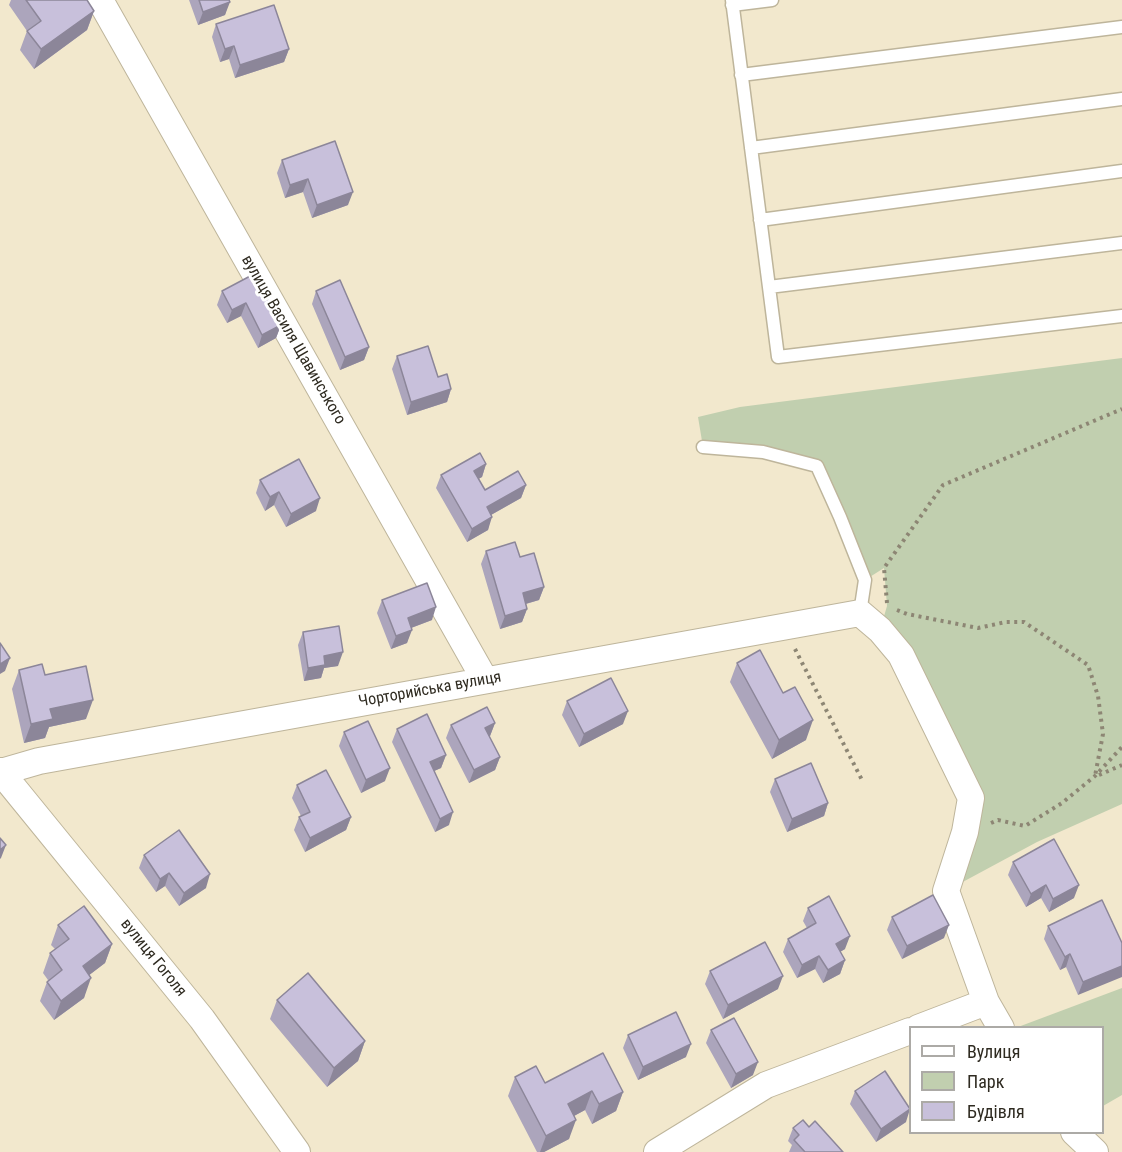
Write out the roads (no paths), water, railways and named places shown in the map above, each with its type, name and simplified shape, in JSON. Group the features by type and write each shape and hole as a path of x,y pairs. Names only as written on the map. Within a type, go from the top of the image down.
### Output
{"street":[{"name":"вулиця Василя Щавинського","path":"100,0 485,681"},
{"name":"Чорторийська вулиця","path":"0,771 39,761 860,613"},
{"path":"860,613 880,630 901,655 971,798 965,832 946,891 986,1002 1000,1026"},
{"name":"вулиця Гоголя","path":"0,771 202,1019 297,1152"},
{"path":"923,1026 986,1002"},
{"path":"657,1152 766,1085 909,1030"},
{"path":"1076,1134 1095,1152"}],"lane":[{"path":"772,0 732,3 778,357 1122,316"},
{"path":"741,75 1122,27"},
{"path":"751,148 1122,99"},
{"path":"760,220 1122,171"},
{"path":"769,287 1122,243"},
{"path":"703,447 764,452 817,466 865,580 860,613"}]}
